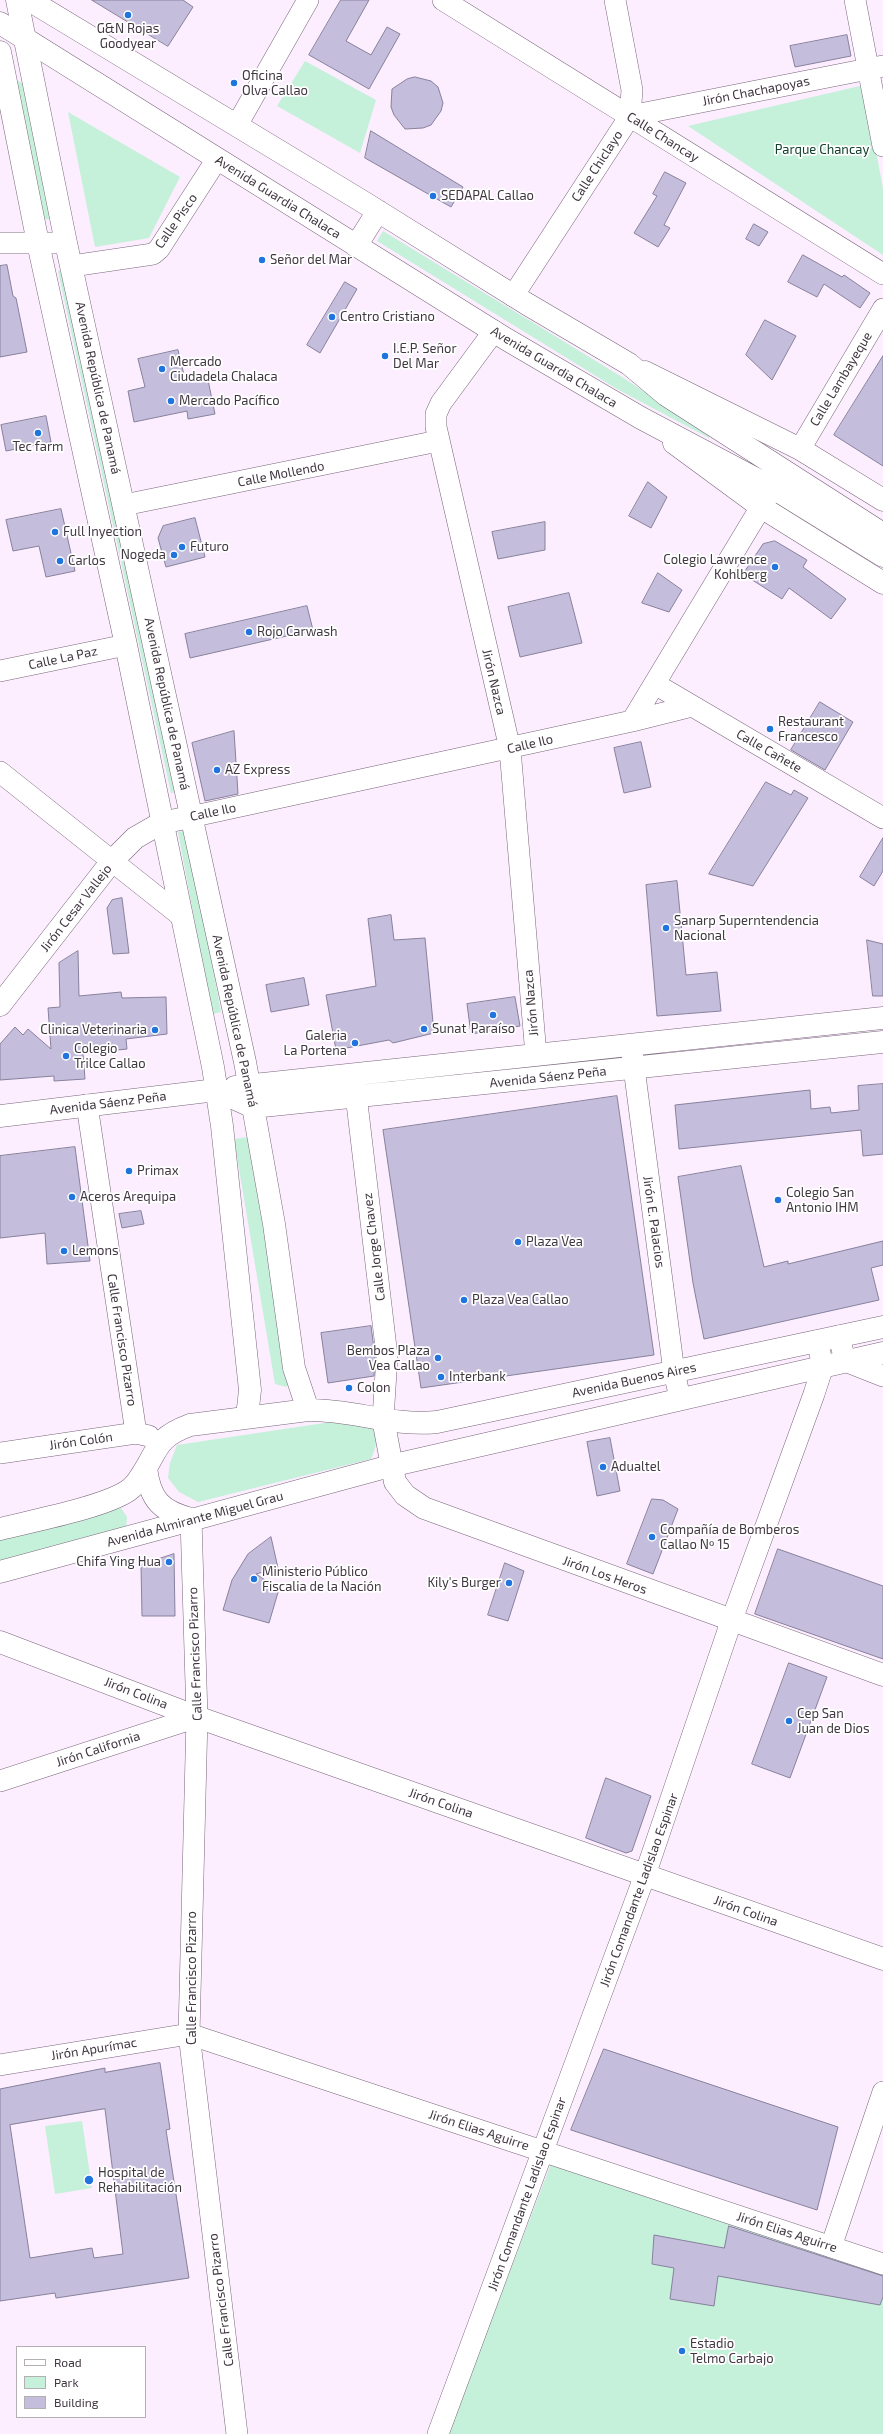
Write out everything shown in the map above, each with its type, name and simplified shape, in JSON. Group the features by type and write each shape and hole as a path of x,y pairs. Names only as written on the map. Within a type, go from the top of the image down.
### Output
{"main road":[{"name":"Avenida República de Panamá","path":"17,0 66,244 254,1107 274,1224 291,1354 299,1385 308,1410"},
{"path":"29,0 378,211 513,296 629,364 800,449 883,500"},
{"name":"Avenida Guardia Chalaca","path":"0,23 494,331 641,418 773,488 883,556"},
{"path":"0,52 38,244 126,645 216,1090 250,1390 247,1417"},
{"path":"356,246 378,211"},
{"path":"629,364 666,394 883,534"},
{"name":"Avenida Guardia Chalaca","path":"641,418 760,507 883,583"},
{"name":"Calle Ilo","path":"161,823 190,817"},
{"name":"Jirón Cesar Vallejo","path":"0,1005 112,861 135,838 161,823"},
{"name":"Avenida Sáenz Peña","path":"0,1116 353,1074 883,1018"},
{"name":"Avenida Sáenz Peña","path":"254,1107 883,1042"},
{"path":"216,1090 254,1107"},
{"name":"Avenida Buenos Aires","path":"383,1420 422,1424 437,1422 883,1327"},
{"name":"Avenida Buenos Aires","path":"390,1466 680,1398 883,1353"},
{"path":"0,1529 110,1499 129,1490 146,1468 153,1452 162,1440 173,1432 190,1425 247,1417 327,1409 383,1420"},
{"name":"Jirón Los Heros","path":"383,1420 390,1466 395,1482 405,1495 424,1508 731,1622 883,1676"},
{"name":"Avenida Almirante Miguel Grau","path":"2,1570 390,1466"},
{"path":"146,1468 148,1487 158,1503 173,1514 191,1519"},
{"name":"Jirón Colina","path":"0,1642 197,1717 883,1959"}],"street":[{"path":"237,125 308,0"},
{"name":"Calle Chancay","path":"443,0 883,274"},
{"name":"Calle Chiclayo","path":"513,296 630,116 632,90 615,0"},
{"path":"855,0 876,67 883,146"},
{"name":"Jirón Chachapoyas","path":"630,116 876,67"},
{"name":"Calle Pisco","path":"72,266 153,254 159,249 217,159"},
{"path":"0,243 66,244"},
{"name":"Calle Lambayeque","path":"800,449 883,308"},
{"name":"Jirón Nazca","path":"494,331 442,403 436,414 438,441 510,749 536,1055"},
{"name":"Calle Mollendo","path":"124,505 438,441"},
{"path":"632,721 760,507 773,488"},
{"name":"Calle La Paz","path":"0,671 126,645"},
{"name":"Calle Cañete","path":"655,684 883,818"},
{"name":"Calle Ilo","path":"190,817 510,749 692,706"},
{"path":"0,772 180,915"},
{"name":"Jirón E. Palacios","path":"631,1045 674,1372 680,1398"},
{"name":"Calle Jorge Chavez","path":"353,1074 387,1356 383,1420"},
{"name":"Calle Francisco Pizarro","path":"87,1105 136,1433"},
{"path":"839,1336 845,1361 883,1376"},
{"path":"817,1341 823,1366"},
{"name":"Jirón Comandante Ladislao Espinar","path":"438,2434 645,1875 731,1622 823,1366"},
{"name":"Jirón Colón","path":"0,1453 136,1433 162,1440"},
{"name":"Calle Francisco Pizarro","path":"191,1519 197,1717 189,2034 237,2434"},
{"name":"Jirón California","path":"0,1781 197,1717"},
{"name":"Jirón Apurímac","path":"0,2065 189,2034"},
{"name":"Jirón Elias Aguirre","path":"189,2034 883,2264"},
{"path":"831,2247 883,2092"}],"green space":[{"path":"305,61 376,100 360,153 277,106"},
{"path":"16,80 28,86 54,218 44,220"},
{"name":"Parque Chancay","path":"864,85 883,189 883,255 688,126"},
{"path":"68,112 180,177 149,238 95,247"},
{"path":"383,231 622,377 710,435 709,438 617,389 377,241"},
{"path":"69,268 179,792 171,793 58,271"},
{"path":"187,830 221,1012 212,1014 178,832"},
{"path":"248,1137 261,1215 272,1229 294,1376 286,1387 275,1384 234,1139"},
{"path":"358,1418 370,1426 375,1435 376,1446 371,1459 198,1502 179,1492 168,1478 170,1463 177,1445"},
{"path":"121,1508 127,1517 126,1528 0,1563 0,1537 107,1509"},
{"path":"82,2121 92,2188 55,2194 45,2126"},
{"name":"Estadio Telmo Carbajo","path":"552,2161 883,2268 883,2434 448,2434"}],"building":[{"path":"92,0 183,0 193,7 168,46"},
{"path":"341,0 369,0 346,41 371,55 387,27 400,34 369,89 309,55"},
{"path":"847,35 851,56 795,67 790,46"},
{"path":"415,77 431,81 438,87 443,103 441,111 431,125 423,128 405,129 394,115 391,107 392,89 407,79"},
{"path":"371,131 463,187 451,207 365,158"},
{"path":"665,172 686,183 664,225 670,228 658,247 634,233 657,196 653,194"},
{"path":"754,224 768,232 759,246 746,239"},
{"path":"803,255 842,277 844,275 870,293 860,308 824,284 817,297 788,282"},
{"path":"7,265 13,296 16,298 27,352 0,357 0,266"},
{"name":"Centro Cristiano","path":"345,282 357,289 320,353 307,345"},
{"path":"765,320 796,336 772,380 746,355"},
{"name":"Mercado Pacífico","path":"178,350 185,379 207,375 215,414 188,419 187,411 134,422 128,391 145,387 138,359"},
{"path":"883,356 883,466 834,435"},
{"path":"46,416 51,442 6,451 1,425"},
{"path":"648,482 667,497 651,528 629,516"},
{"path":"61,509 75,571 46,577 39,546 13,551 6,520"},
{"name":"Futuro","path":"195,518 205,557 166,567 158,538 163,526"},
{"path":"545,522 545,550 498,559 492,532"},
{"name":"Colegio Lawrence Kohlberg","path":"775,541 807,560 803,567 846,599 831,619 789,588 782,599 743,574 763,544"},
{"path":"658,573 682,590 669,612 642,603"},
{"path":"569,593 582,643 520,657 508,607"},
{"name":"Rojo Carwash","path":"307,606 313,630 190,658 185,634"},
{"path":"820,702 853,722 825,770 791,750"},
{"name":"AZ Express","path":"234,731 238,794 205,801 192,743"},
{"path":"641,742 651,787 624,793 614,748"},
{"path":"766,782 791,795 794,790 808,798 753,886 709,874"},
{"path":"883,838 883,871 874,886 860,877"},
{"name":"Sanarp Superntendencia Nacional","path":"677,881 686,975 717,972 721,1011 657,1016 646,885"},
{"path":"122,898 129,953 113,954 107,908 112,900"},
{"path":"391,915 394,940 425,938 434,1033 393,1043 389,1040 336,1050 326,995 376,986 368,919"},
{"path":"867,940 883,944 883,996 873,996"},
{"path":"78,951 79,996 121,992 122,998 166,997 167,1034 126,1039 127,1049 83,1054 85,1079 54,1081 54,1076 0,1080 0,1044 15,1027 23,1035 28,1029 51,1049 48,1008 60,1007 59,963"},
{"path":"304,978 309,1005 271,1012 266,985"},
{"name":"Paraíso","path":"515,997 520,1026 471,1034 467,1004"},
{"path":"883,1084 883,1154 863,1156 861,1130 679,1149 675,1105 810,1090 811,1109 830,1107 831,1113 859,1110 858,1086"},
{"name":"Plaza Vea","path":"617,1096 654,1355 421,1388 383,1130"},
{"path":"75,1147 90,1261 47,1264 45,1233 0,1238 0,1156"},
{"path":"741,1166 764,1267 788,1261 788,1264 883,1241 883,1265 871,1268 879,1300 704,1339 693,1283 678,1177"},
{"path":"141,1211 144,1224 122,1228 119,1214"},
{"path":"371,1326 375,1356 374,1376 328,1383 321,1333"},
{"name":"Adualtel","path":"610,1438 620,1491 597,1496 587,1442"},
{"name":"Compañía de Bomberos Callao Nº 15","path":"652,1499 663,1500 678,1509 653,1574 627,1564"},
{"name":"Ministerio Público Fiscalia de la Nación","path":"271,1537 278,1568 256,1574 279,1589 269,1623 223,1610 232,1580 248,1554"},
{"path":"778,1549 883,1586 883,1659 755,1614"},
{"path":"174,1554 175,1616 142,1616 141,1565"},
{"path":"505,1563 524,1571 508,1621 488,1615"},
{"name":"Cep San Juan de Dios","path":"789,1663 827,1677 790,1778 752,1764"},
{"path":"606,1778 651,1796 632,1851 626,1853 586,1838"},
{"path":"604,2049 838,2127 817,2210 571,2130"},
{"name":"Hospital de Rehabilitación","path":"160,2063 170,2129 166,2130 189,2278 56,2298 55,2293 0,2301 0,2089 105,2068 105,2072","holes":["105,2109 123,2254 94,2258 92,2248 30,2258 10,2125"]},
{"path":"729,2226 883,2276 883,2297 880,2305 718,2276 714,2306 670,2299 674,2268 652,2264 654,2235 724,2248"}],"place":[{"name":"G&N Rojas Goodyear","path":"128,15"},
{"name":"Oficina Olva Callao","path":"234,83"},
{"name":"SEDAPAL Callao","path":"433,196"},
{"name":"Señor del Mar","path":"262,260"},
{"name":"Centro Cristiano","path":"332,317"},
{"name":"I.E.P. Señor Del Mar","path":"385,356"},
{"name":"Mercado Ciudadela Chalaca","path":"162,369"},
{"name":"Mercado Pacífico","path":"171,401"},
{"name":"Tec farm","path":"38,433"},
{"name":"Full Inyection","path":"55,532"},
{"name":"Futuro","path":"182,547"},
{"name":"Nogeda","path":"174,555"},
{"name":"Carlos","path":"60,561"},
{"name":"Colegio Lawrence Kohlberg","path":"775,567"},
{"name":"Rojo Carwash","path":"249,632"},
{"name":"Restaurant Francesco","path":"770,729"},
{"name":"AZ Express","path":"217,770"},
{"name":"Sanarp Superntendencia Nacional","path":"666,928"},
{"name":"Paraíso","path":"493,1015"},
{"name":"Sunat","path":"424,1029"},
{"name":"Clinica Veterinaria","path":"155,1030"},
{"name":"Galeria La Portena","path":"355,1043"},
{"name":"Colegio Trilce Callao","path":"66,1056"},
{"name":"Primax","path":"129,1171"},
{"name":"Aceros Arequipa","path":"72,1197"},
{"name":"Colegio San Antonio IHM","path":"778,1200"},
{"name":"Plaza Vea","path":"518,1242"},
{"name":"Lemons","path":"64,1251"},
{"name":"Plaza Vea Callao","path":"464,1300"},
{"name":"Bembos Plaza Vea Callao","path":"438,1358"},
{"name":"Interbank","path":"441,1377"},
{"name":"Colon","path":"349,1388"},
{"name":"Adualtel","path":"603,1467"},
{"name":"Compañía de Bomberos Callao Nº 15","path":"652,1537"},
{"name":"Chifa Ying Hua","path":"169,1562"},
{"name":"Ministerio Público Fiscalia de la Nación","path":"254,1579"},
{"name":"Kily's Burger","path":"509,1583"},
{"name":"Cep San Juan de Dios","path":"789,1721"},
{"name":"Hospital de Rehabilitación","path":"89,2180"},
{"name":"Estadio Telmo Carbajo","path":"682,2351"}]}
